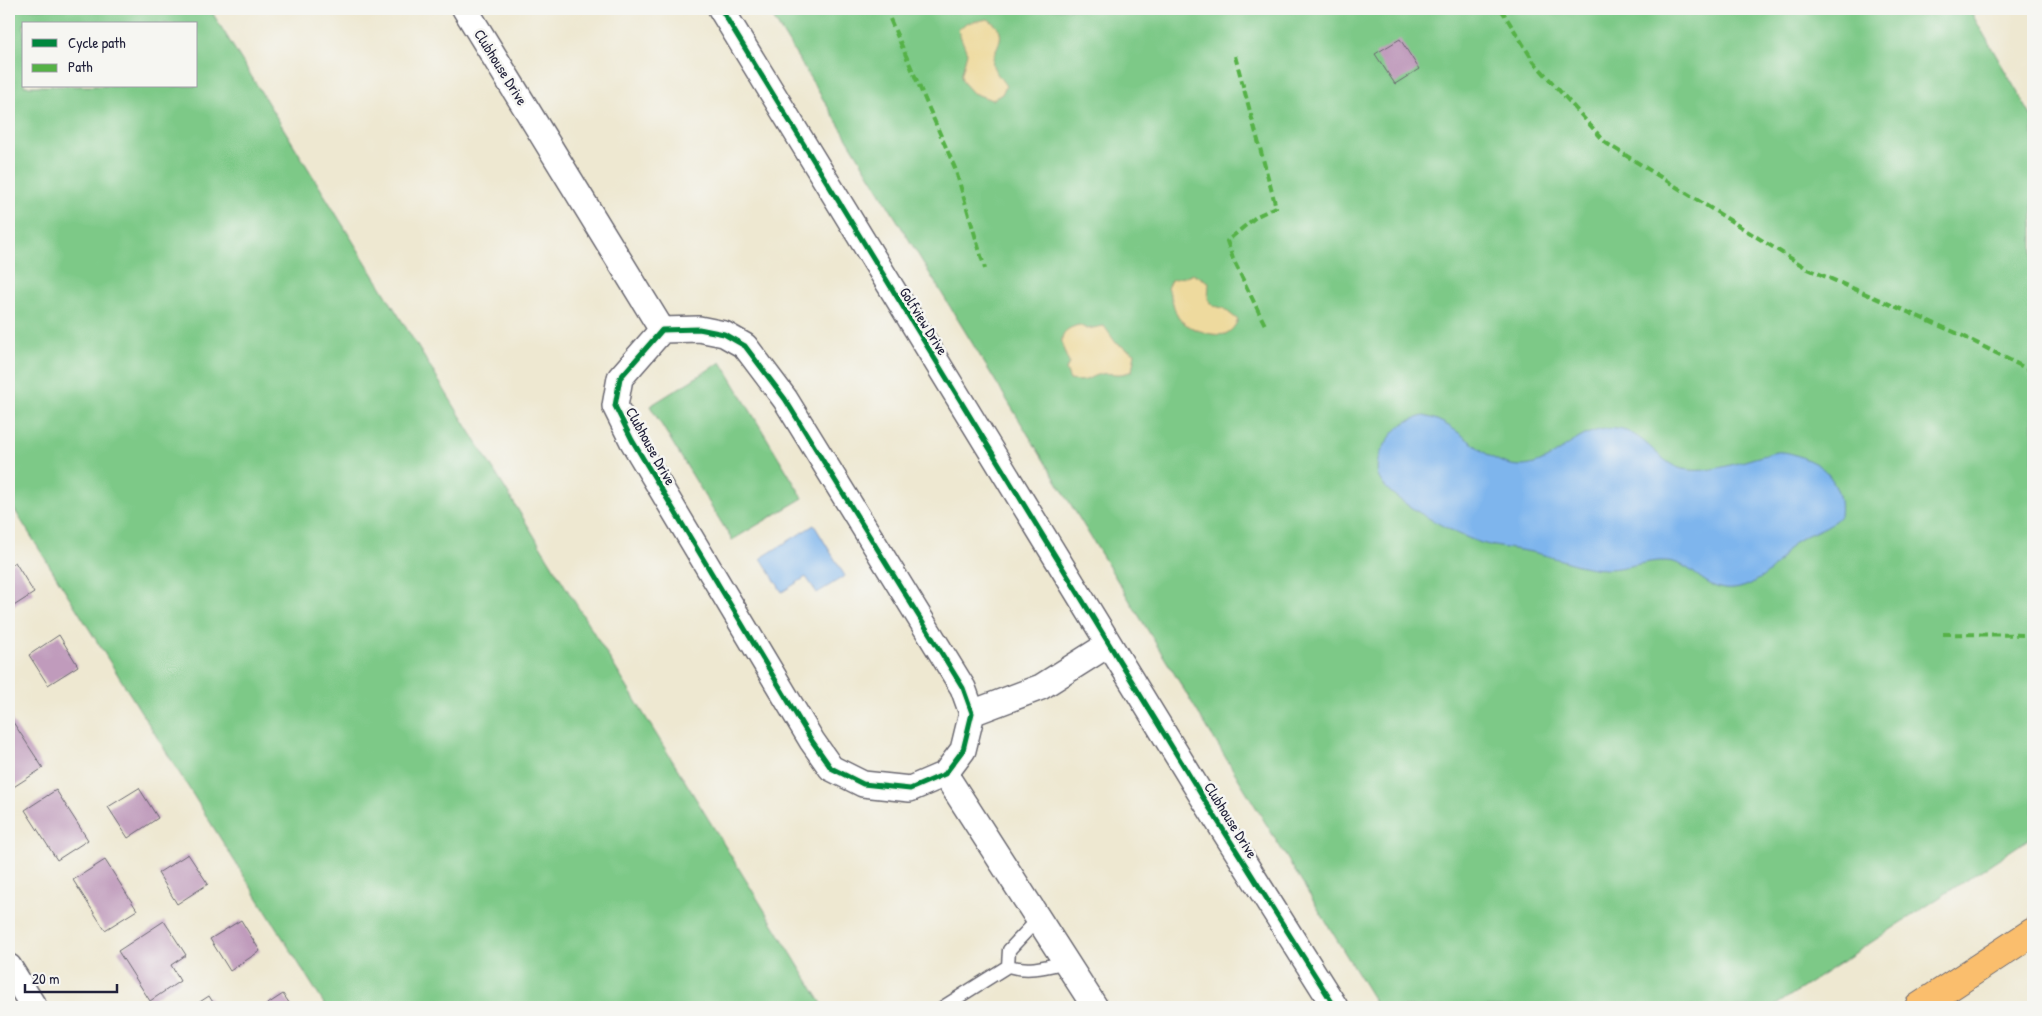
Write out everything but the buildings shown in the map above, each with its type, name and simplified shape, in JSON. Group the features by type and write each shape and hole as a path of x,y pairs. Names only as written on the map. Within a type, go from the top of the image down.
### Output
{"main road":[{"path":"1927,1006 2033,932"}],"street":[{"name":"Clubhouse Drive","path":"464,9 662,330 620,378 615,406 632,440 812,741 831,768 864,784 910,789 945,774 963,750 972,713"},
{"name":"Golfview Drive","path":"721,9 1109,644"},
{"path":"662,330 699,329 724,334 745,346 786,399 964,688 972,713 1041,687 1109,644"},
{"name":"Clubhouse Drive","path":"1109,644 1335,1007"},
{"path":"945,774 1095,1007"},
{"path":"9,967 34,1007"}],"lane":[{"path":"1008,966 1009,950 1038,919"},
{"path":"942,1007 1008,966 1020,969 1035,969 1066,962"}],"green space":[{"path":"9,9 210,9 824,1007 326,1007 9,501"},
{"path":"768,9 1969,9 2033,119 2033,836 1773,1007 1378,1007"},
{"path":"721,362 803,498 732,540 650,406"}],"sand":[{"path":"988,19 1000,31 993,66 1006,86 1002,94 992,100 973,93 963,82 961,76 967,53 958,30 966,23"},
{"path":"1193,274 1209,282 1208,299 1213,306 1223,308 1238,320 1227,333 1220,335 1200,331 1187,325 1178,317 1167,288 1171,280"},
{"path":"1079,325 1087,329 1104,326 1116,343 1135,353 1132,371 1123,374 1101,374 1081,381 1070,380 1066,370 1069,363 1062,339 1066,331"}],"water":[{"path":"1424,416 1438,420 1450,427 1495,459 1507,464 1520,466 1541,462 1589,433 1615,429 1638,437 1666,461 1676,467 1688,470 1697,471 1716,468 1776,452 1791,453 1815,463 1828,474 1838,494 1840,516 1825,527 1795,542 1779,562 1762,577 1751,584 1734,589 1724,589 1715,586 1684,566 1666,561 1614,569 1597,569 1536,553 1488,545 1463,536 1420,513 1392,493 1383,484 1378,475 1377,465 1379,456 1395,431 1404,423"},
{"path":"814,525 845,576 817,593 806,577 782,592 761,558"}],"marked path":[{"path":"1501,9 1534,62 1606,143 1808,269 1961,335 2033,372"},
{"path":"890,19 955,168 985,269"},
{"path":"1235,56 1276,207 1257,216 1227,241 1233,259 1266,327"},
{"path":"1943,634 2033,635"}],"cycle path":[{"path":"721,9 1202,796 1335,1007"},
{"path":"699,329 724,334 745,346 785,399 963,688 972,713 963,750 945,774 910,789 863,784 831,768 812,741 632,440 615,406 620,378 662,330 699,329"}]}
